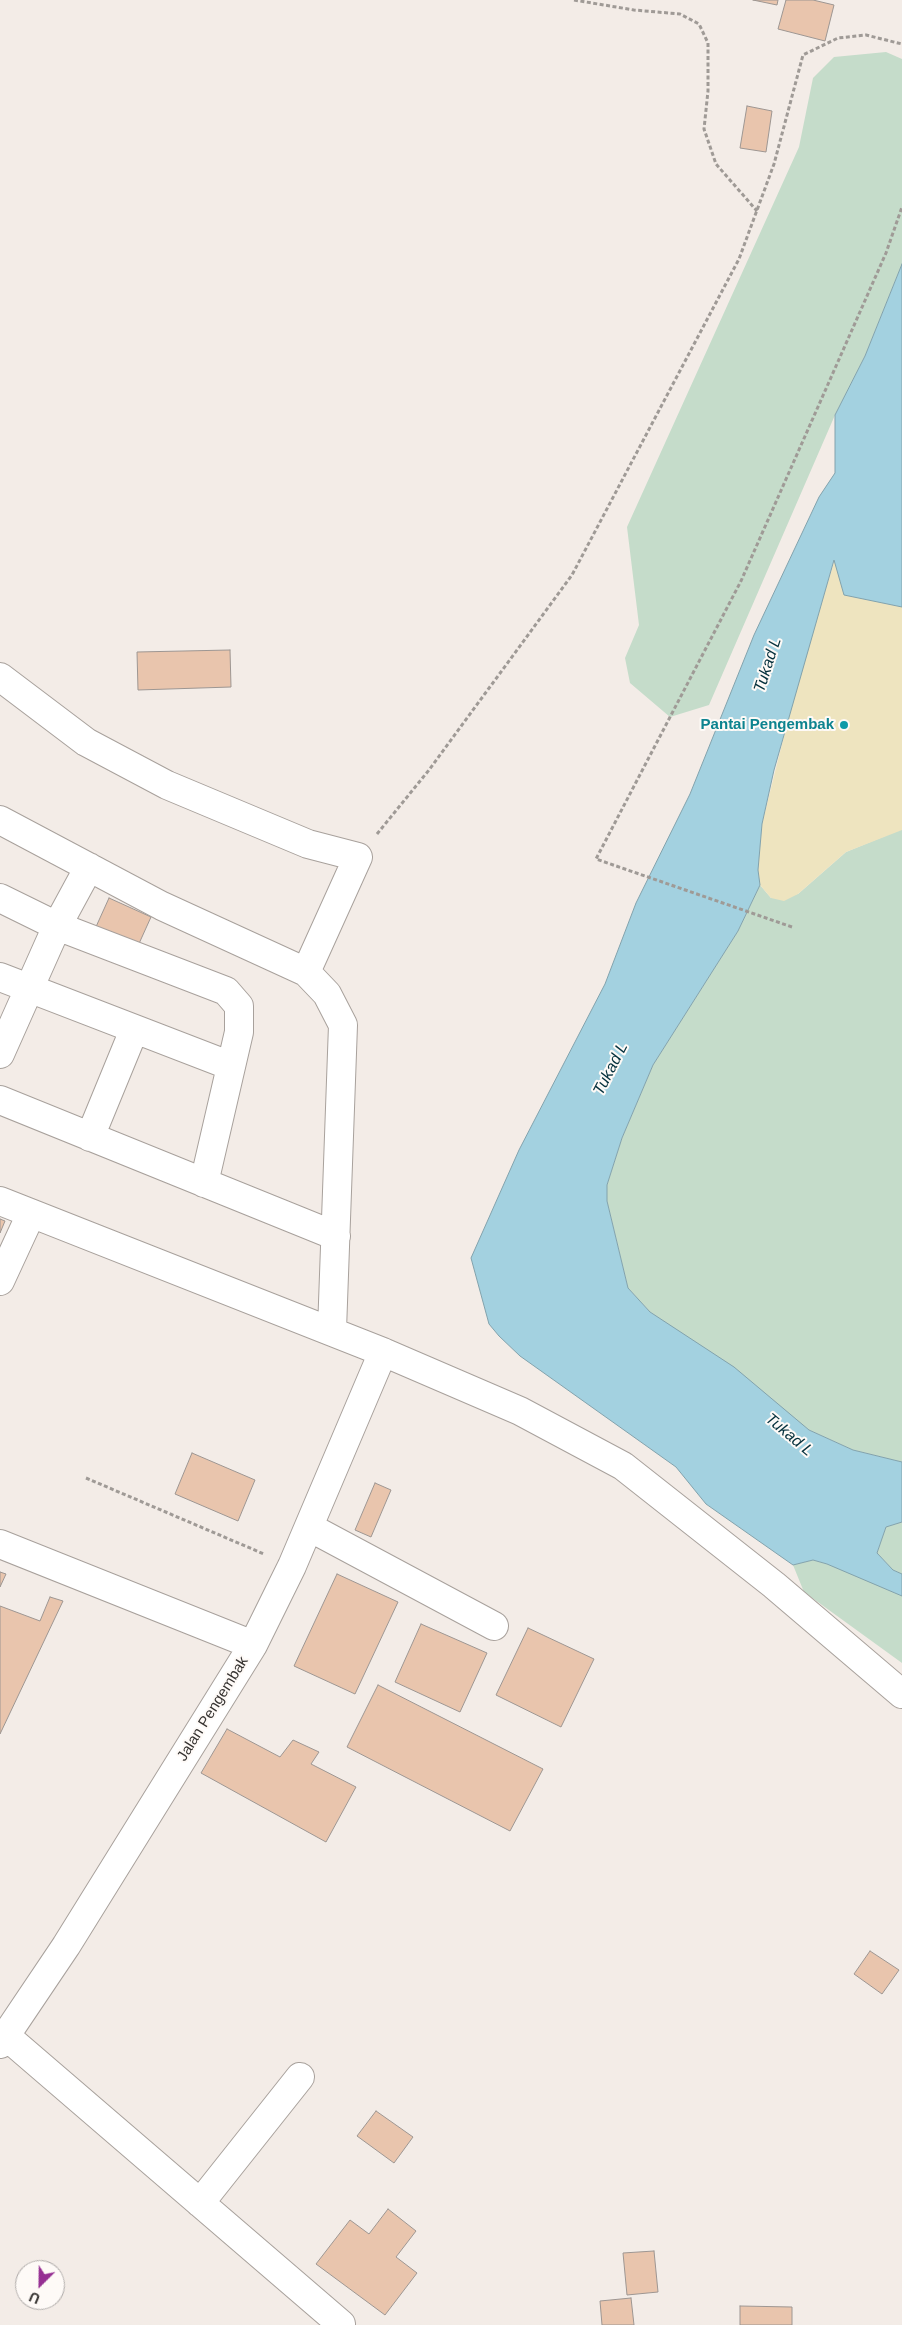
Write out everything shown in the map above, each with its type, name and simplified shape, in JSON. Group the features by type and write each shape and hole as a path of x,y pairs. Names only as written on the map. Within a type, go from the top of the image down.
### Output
{"street":[{"path":"0,678 86,742 167,786 308,844 358,857 306,972"},
{"path":"0,820 162,906 306,972 327,994 343,1025 332,1330"},
{"path":"0,1054 57,926 88,867"},
{"path":"0,898 57,926 226,991 239,1006 239,1032 204,1183"},
{"path":"0,978 231,1066"},
{"path":"90,1137 134,1030"},
{"path":"0,1100 336,1236"},
{"path":"0,1201 332,1330 520,1411 624,1466 737,1555 902,1694"},
{"path":"0,1281 31,1214"},
{"name":"Jalan Pengembak","path":"3,2040 66,1946 253,1645 292,1566 383,1352"},
{"path":"309,1527 494,1626"},
{"path":"0,1544 253,1645"},
{"path":"3,2040 200,2203 341,2324"},
{"path":"200,2203 300,2077"}],"path":[{"path":"574,0 634,10 680,14 699,24 708,43 708,91 704,128 716,164 757,211"},
{"path":"358,857 429,770 572,575 739,258 774,164 803,55 838,38 866,35 902,44"},
{"path":"792,928 596,859 741,581 886,253 902,207"},
{"path":"86,1478 292,1566"}],"green space":[{"path":"886,52 902,59 902,264 865,356 835,415 709,705 670,717 630,683 625,658 639,625 627,527 799,147 813,78 834,57"},
{"path":"902,829 902,1462 853,1450 809,1430 650,1312 628,1288 607,1201 607,1185 622,1138 653,1065 738,931 760,885 771,898 798,894 846,852"},
{"path":"902,1522 902,1574 893,1570 877,1553 886,1527"},
{"path":"813,1560 841,1568 902,1596 902,1663 804,1592 793,1565"}],"sand":[{"name":"Pantai Pengembak","path":"835,559 844,595 902,607 902,830 846,852 798,894 784,901 771,898 760,885 758,870 762,824 798,680"}],"water":[{"name":"Tukad L","path":"902,264 902,607 844,595 834,560 774,770 762,824 758,870 760,885 738,931 653,1065 622,1138 607,1185 607,1201 628,1288 650,1312 734,1367 809,1430 853,1450 902,1462 902,1522 886,1527 877,1553 893,1570 902,1574 902,1596 827,1564 813,1560 793,1565 706,1504 676,1467 520,1356 499,1336 489,1324 471,1258 519,1150 605,984 636,903 690,794 754,635 819,497 835,473 835,415 865,356"}],"building":[{"path":"753,0 778,0 777,5"},
{"path":"786,0 813,0 834,5 825,41 778,29"},
{"path":"747,106 772,111 766,152 740,148"},
{"path":"230,650 231,687 138,690 137,652"},
{"path":"109,898 151,917 137,948 95,929"},
{"path":"0,1219 5,1221 0,1233"},
{"path":"192,1453 255,1480 238,1521 175,1494"},
{"path":"375,1483 391,1490 371,1537 355,1530"},
{"path":"0,1572 6,1574 0,1587"},
{"path":"337,1574 398,1602 355,1694 294,1666"},
{"path":"50,1597 63,1601 0,1734 0,1606 40,1621"},
{"path":"421,1624 487,1653 460,1712 395,1682"},
{"path":"528,1628 594,1659 561,1727 496,1695"},
{"path":"378,1685 543,1769 510,1831 347,1747"},
{"path":"227,1729 280,1757 293,1740 319,1752 311,1764 356,1787 326,1842 201,1773"},
{"path":"870,1951 899,1970 882,1994 854,1974"},
{"path":"376,2111 413,2137 394,2163 357,2136"},
{"path":"388,2209 416,2231 396,2257 417,2273 385,2315 316,2264 350,2220 369,2234"},
{"path":"654,2251 658,2292 627,2295 623,2253"},
{"path":"631,2298 634,2325 602,2325 600,2301"},
{"path":"740,2306 792,2307 792,2325 740,2325"}],"place":[{"name":"Pantai Pengembak","path":"844,725"}]}
